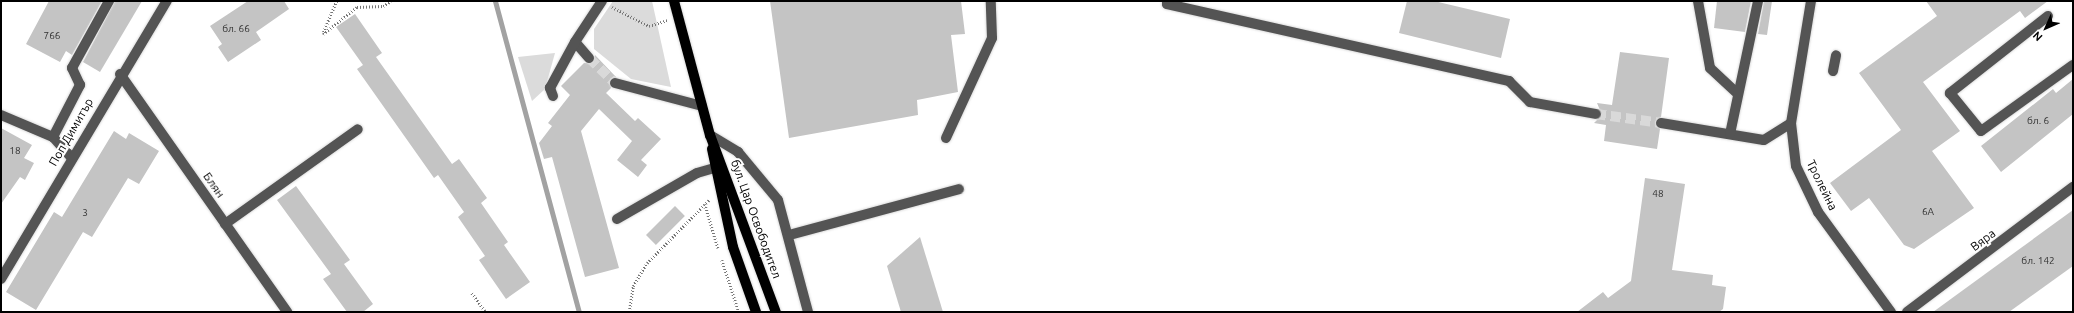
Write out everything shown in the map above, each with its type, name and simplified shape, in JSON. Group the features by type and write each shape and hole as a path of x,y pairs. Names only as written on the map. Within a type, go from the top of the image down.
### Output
{"main road":[{"name":"бул. Цар Освободител","path":"674,1 710,135 776,312"},
{"name":"бул. Цар Освободител","path":"710,135 714,168 719,191 756,312"}],"street":[{"path":"53,137 80,85 72,68 109,1"},
{"name":"Поп Димитър","path":"1,280 120,74 167,1"},
{"path":"553,96 550,88 575,42 602,1"},
{"path":"946,138 992,38 991,1"},
{"path":"1167,1 1166,4 1509,81 1530,102 1596,114"},
{"path":"1698,1 1710,68 1738,94"},
{"path":"1730,134 1758,1"},
{"name":"Тролейна","path":"1811,1 1791,123 1796,166 1818,212 1891,312"},
{"path":"2048,16 1950,93 1981,132 2073,65"},
{"path":"575,42 589,58"},
{"path":"1833,71 1836,55"},
{"name":"Блян","path":"120,74 287,312"},
{"path":"615,83 702,106"},
{"path":"1,115 53,137 71,157"},
{"path":"1660,123 1764,140 1791,123"},
{"path":"225,224 358,129"},
{"path":"710,135 738,152 778,200 789,235 808,312"},
{"path":"617,219 697,173 714,168"},
{"name":"Вяра","path":"1907,312 2073,187"},
{"path":"789,235 959,189"}],"path":[{"path":"337,1 323,34 357,8 383,6 391,1"},
{"path":"602,1 649,26 678,17"},
{"path":"629,312 633,286 647,262 719,191"},
{"path":"472,293 486,312"}],"shaded area":[{"path":"613,1 652,1 671,87 631,79 594,49 594,29"},
{"path":"555,53 545,89 532,101 518,57"}],"building":[{"path":"49,1 102,1 72,55 66,51 60,62 26,44"},
{"path":"115,1 142,1 100,72 83,62"},
{"path":"248,1 284,1 289,9 256,32 261,40 228,62 218,47 222,44 210,26"},
{"path":"770,1 961,1 965,34 951,35 958,92 917,100 918,115 789,138"},
{"path":"1407,1 1434,1 1510,19 1501,58 1399,33"},
{"path":"1717,1 1751,1 1745,32 1714,28"},
{"path":"1764,1 1772,1 1767,35 1758,34"},
{"path":"1926,1 2048,1 2025,18 2020,11 1923,82 1960,131 1932,151 1974,208 1914,249 1904,245 1869,198 1851,211 1830,183 1901,130 1859,73 1937,16"},
{"path":"355,14 382,53 376,57 452,164 459,159 487,198 481,203 508,242 504,245 530,282 506,299 479,260 485,256 458,217 464,212 438,175 434,178 357,69 363,65 336,27"},
{"path":"1620,52 1669,58 1661,117 1655,122 1660,129 1657,149 1604,141 1606,125 1594,123 1602,115 1597,103 1612,105"},
{"path":"595,55 616,77 610,79 611,88 606,93 635,121 638,118 661,139 641,160 647,165 638,177 617,160 632,141 599,109 581,131 619,268 585,277 552,157 544,159 539,143 552,126 548,123 570,95 561,86 584,63 594,63"},
{"path":"2073,79 2073,114 2001,172 1981,146 2053,89 2056,93"},
{"path":"1,128 32,145 24,158 34,163 25,180 20,177 1,204"},
{"path":"114,131 126,139 129,133 159,151 139,184 128,178 92,237 83,232 36,310 6,292 54,212 62,217"},
{"path":"1645,178 1685,184 1672,270 1713,275 1712,285 1726,287 1723,309 1719,312 1577,312 1603,292 1608,298 1631,281"},
{"path":"296,186 350,260 344,264 373,304 363,312 347,312 323,279 331,274 277,200"},
{"path":"675,206 685,216 656,245 646,235"},
{"path":"2073,210 2073,266 2009,312 1933,312"},
{"path":"920,237 943,312 901,312 887,266"}],"waterway":[{"path":"495,1 579,312"}],"tunnel":[{"path":"589,58 615,83"},
{"path":"1596,114 1661,123"}]}
